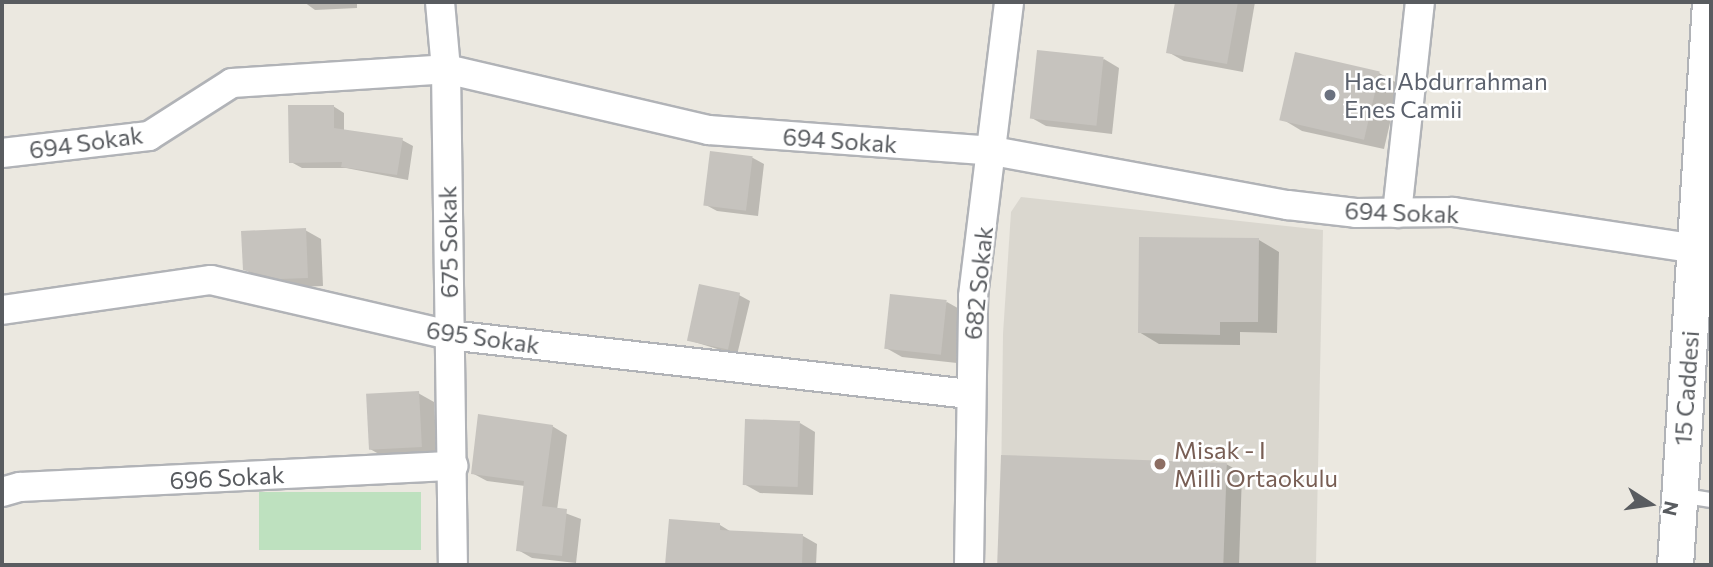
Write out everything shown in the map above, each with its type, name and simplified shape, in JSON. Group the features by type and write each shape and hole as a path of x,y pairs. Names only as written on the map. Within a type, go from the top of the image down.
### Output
{"street":[{"name":"675 Sokak","path":"440,2 446,69 453,565"},
{"name":"682 Sokak","path":"969,565 969,394 973,296 993,151 1009,2"},
{"path":"1396,212 1420,2"},
{"name":"15 Caddesi","path":"1675,565 1695,498 1710,2"},
{"name":"694 Sokak","path":"2,153 149,136 232,83 446,69 709,130 993,151 1288,205 1396,212 1453,212 1703,250"},
{"name":"695 Sokak","path":"2,310 211,280 449,335 969,394"},
{"name":"696 Sokak","path":"2,492 20,487 453,466"}],"shaded area":[{"name":"Misak - I Milli Ortaokulu","path":"1021,197 1323,230 1316,565 1000,565 1003,334 1011,212"}],"green space":[{"path":"259,492 421,492 421,550 259,550"}],"building":[{"path":"1175,2 1238,2 1227,64 1166,53"},
{"path":"1037,50 1104,57 1096,126 1030,119"},
{"name":"Hacı Abdurrahman Enes Camii","path":"1295,52 1380,72 1364,140 1279,120"},
{"path":"288,105 334,105 334,128 403,138 397,175 341,167 342,162 289,163"},
{"path":"710,151 753,156 746,211 703,206"},
{"path":"306,228 308,278 280,279 243,270 241,231"},
{"path":"1139,237 1259,238 1258,322 1220,322 1220,335 1138,333"},
{"path":"699,284 740,293 728,349 687,341"},
{"path":"890,294 947,300 941,355 884,349"},
{"path":"419,391 422,447 369,450 366,394"},
{"path":"478,414 553,425 542,506 567,509 562,556 516,551 524,481 471,474"},
{"path":"745,419 800,421 798,487 743,485"},
{"path":"1001,455 1227,463 1223,565 997,565"},
{"path":"669,519 720,523 720,530 803,534 802,565 665,565"}],"place":[{"name":"Hacı Abdurrahman Enes Camii","path":"1330,95"},
{"name":"Misak - I Milli Ortaokulu","path":"1160,464"}]}
